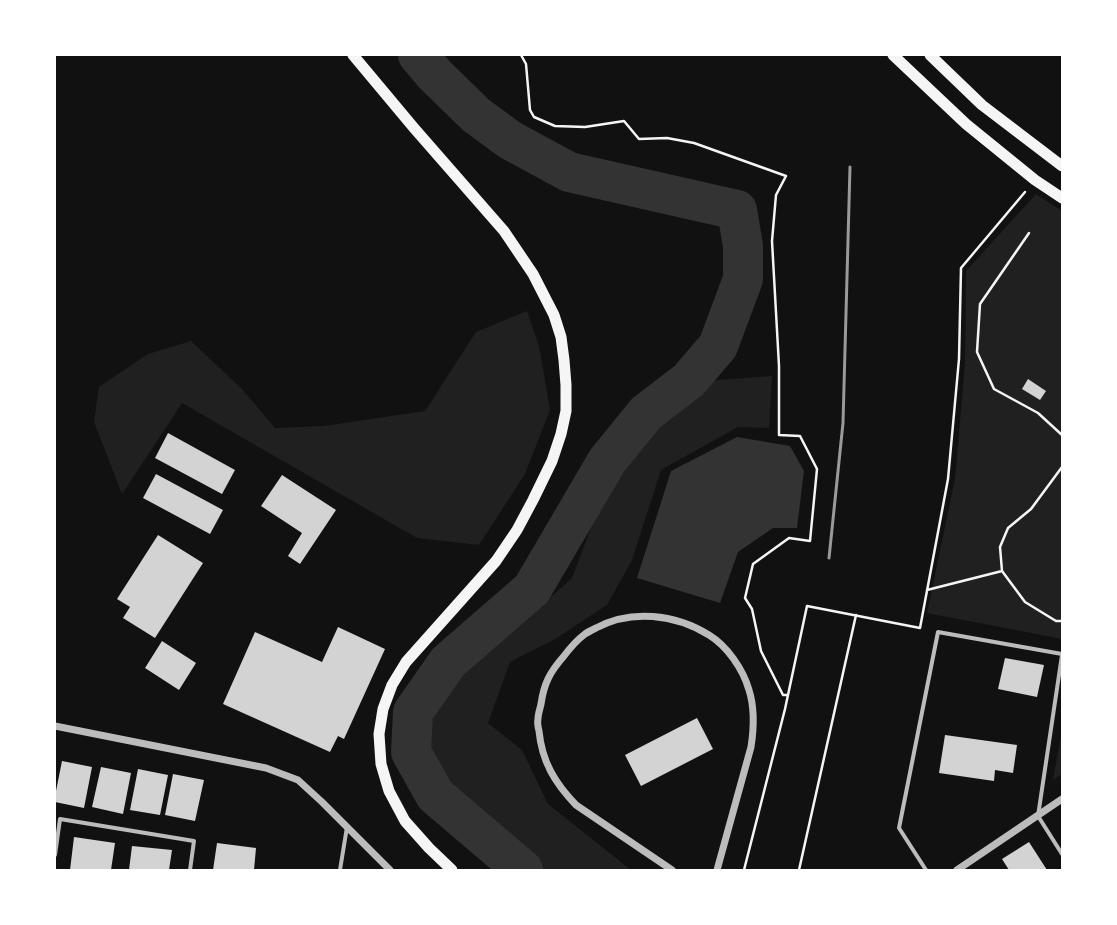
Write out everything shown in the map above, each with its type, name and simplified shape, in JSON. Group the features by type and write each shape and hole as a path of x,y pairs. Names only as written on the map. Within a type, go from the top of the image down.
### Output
{"highway":[{"path":"353,55 414,128 504,231 533,274 554,316 561,337 564,360 566,411 561,434 552,461 533,500 517,530 496,561 406,662 392,685 383,709 379,734 381,764 389,791 405,821 429,848 452,870"},
{"path":"893,55 966,124 1035,180 1062,198"},
{"path":"930,55 982,105 1062,166"}],"street":[{"path":"671,870 576,805 554,778 540,745 538,720 541,699 546,681 569,649 586,634 603,624 620,619 639,616 660,617 695,627 710,635 724,647 734,661 743,675 749,690 753,708 754,726 751,747 717,870"},
{"path":"926,870 899,828 938,632 1062,654 1038,816 1062,854"},
{"path":"55,726 266,768 298,780 390,870"},
{"path":"957,870 1062,799"},
{"path":"55,855 60,819 194,841 190,870"},
{"path":"340,870 347,827"}],"path":[{"path":"522,55 526,64 530,110 534,117 554,126 585,127 624,121 639,139 667,138 694,143 786,176 776,195 772,241 779,366 779,435 800,436 817,469 810,542 789,538 752,564 745,598 752,608 761,651 783,695 788,696"},
{"path":"744,870 786,709 807,606 920,628 948,479 959,359 961,268 1035,180"},
{"path":"1029,233 980,304 976,352 994,389 1038,413 1062,435"},
{"path":"1062,467 1031,509 1008,528 1000,547 1002,571 1025,602 1056,621 1062,621"},
{"path":"927,590 1002,571"},
{"path":"799,870 856,615"}],"shaded area":[{"path":"1036,194 1062,211 1062,639 927,613 955,479 965,363 966,271"},
{"path":"527,311 539,346 550,410 525,474 479,545 417,538 182,403 122,494 94,422 99,387 148,354 191,341 243,390 275,428 324,426 425,411 476,332"},
{"path":"772,376 769,428 738,427 661,470 632,560 607,605 555,639 510,662 488,723 522,750 548,804 631,870 544,870 441,789 420,749 421,716 454,669 505,622 542,605 572,578 611,475 644,429 690,387 718,380"},
{"path":"737,437 790,446 804,471 797,528 773,528 738,552 720,603 637,578 671,471"},
{"path":"1062,731 1062,774 1053,780"}],"building":[{"path":"1028,379 1046,391 1040,400 1022,389"},
{"path":"168,433 235,470 222,494 155,458"},
{"path":"156,474 223,510 210,534 143,498"},
{"path":"282,475 336,510 300,564 288,556 302,533 261,506"},
{"path":"158,535 203,563 155,638 123,618 130,607 117,599"},
{"path":"338,627 385,649 344,739 338,736 330,752 223,704 255,632 322,662"},
{"path":"162,641 196,663 179,690 145,668"},
{"path":"1005,658 1044,665 1037,697 998,689"},
{"path":"697,718 713,749 641,786 625,755"},
{"path":"945,735 1017,745 1013,773 995,770 994,781 939,773"},
{"path":"62,761 92,767 84,808 55,802"},
{"path":"101,767 131,773 123,814 92,807"},
{"path":"138,769 168,775 160,815 130,810"},
{"path":"173,774 204,780 195,821 165,815"},
{"path":"74,837 115,843 111,870 70,870"},
{"path":"1029,842 1047,870 1009,870 1002,859"},
{"path":"217,843 256,848 254,870 213,870"},
{"path":"132,846 172,850 169,870 129,870"}],"waterway":[{"path":"418,55 435,75 476,115 510,140 569,172 737,210 743,246 743,279 718,346 689,380 646,413 607,461 532,589 448,662 413,712 411,752 435,795 523,870"}],"railway":[{"path":"829,558 843,423 850,167"}]}
